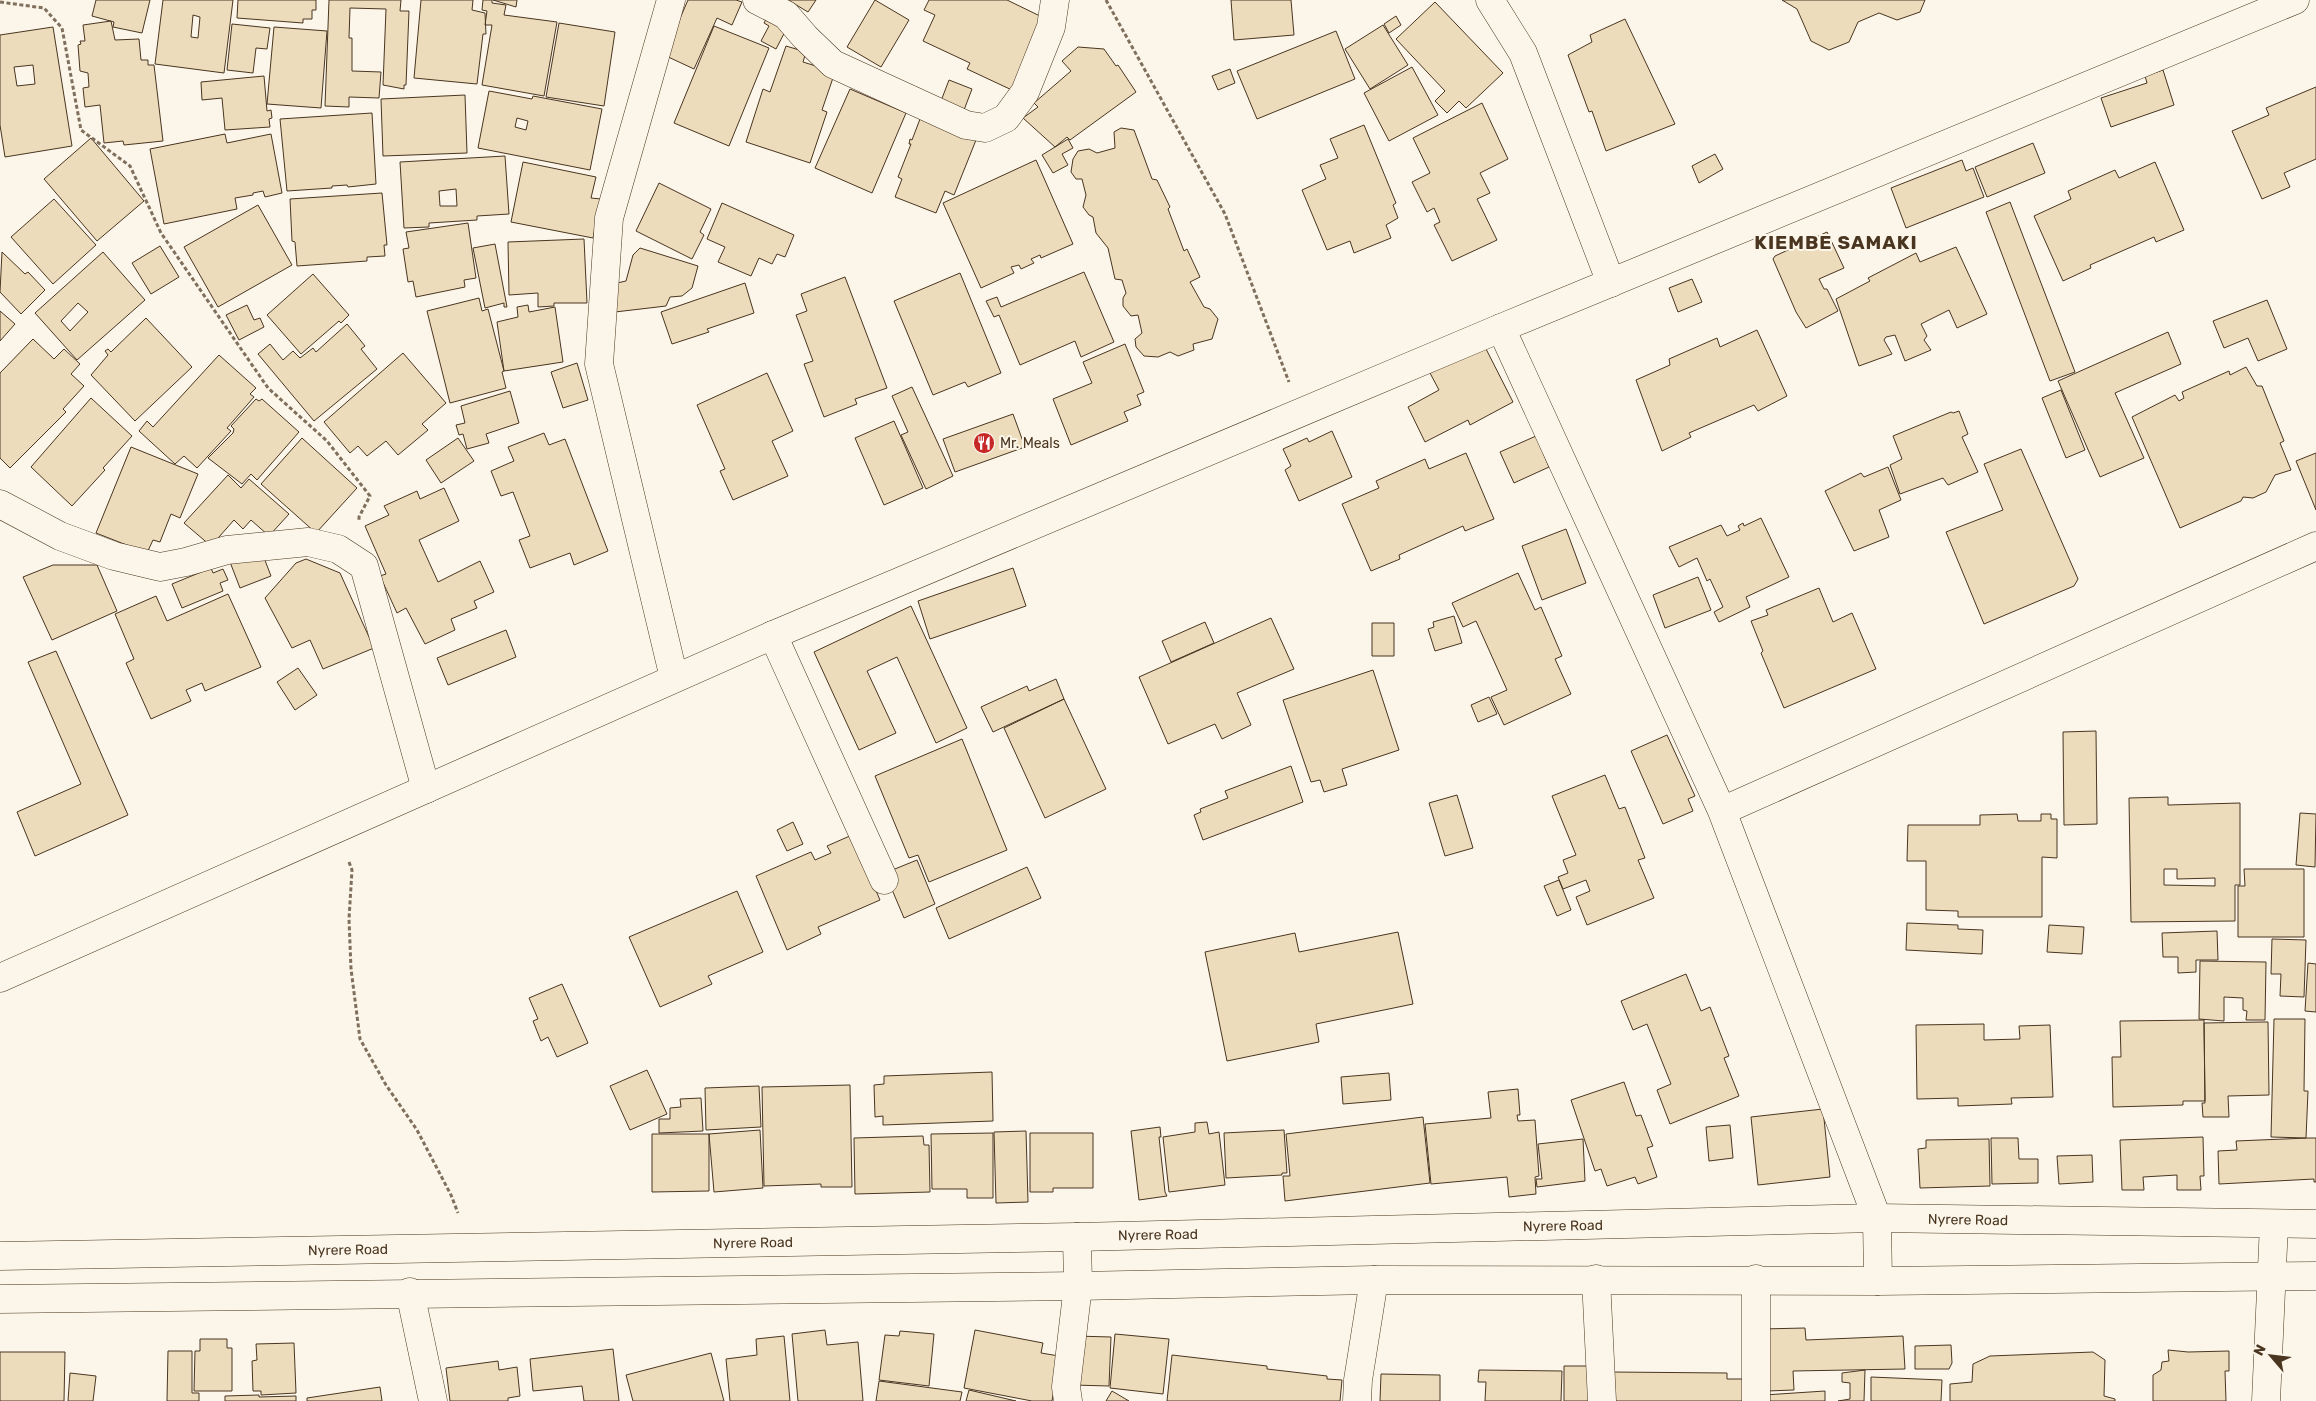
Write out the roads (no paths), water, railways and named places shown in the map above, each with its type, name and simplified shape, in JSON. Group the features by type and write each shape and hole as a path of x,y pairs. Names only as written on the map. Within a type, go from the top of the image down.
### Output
{"street":[{"path":"671,0 609,218 598,364 674,678"},
{"path":"757,0 786,15 805,38 833,64 966,125 985,128 1006,118 1026,92 1051,27 1055,0"},
{"path":"1490,0 1523,53 1611,284"},
{"path":"0,978 674,678 1501,328 2295,0"},
{"path":"1501,328 1722,811 1877,1218 1878,1281"},
{"path":"0,504 60,536 114,556 160,567 186,562 227,550 308,542 338,549 364,566 426,789"},
{"path":"1722,811 2316,546"},
{"path":"773,636 884,880"},
{"name":"Nyrere Road","path":"0,1256 1077,1237 1877,1218 2316,1224"},
{"path":"2266,1401 2274,1224"},
{"path":"1068,1401 1066,1387 1078,1286 1077,1237"},
{"path":"0,1299 410,1292 1078,1286 1374,1280 1756,1279 1878,1281 2316,1276"},
{"path":"1596,1279 1602,1401"},
{"path":"1756,1279 1756,1401"},
{"path":"1357,1401 1358,1380 1374,1280"},
{"path":"410,1292 433,1401"}],"place":[{"name":"Mr. Meals","path":"984,443"}],"district":[{"name":"KIEMBE SAMAKI","path":"1836,242"}]}
